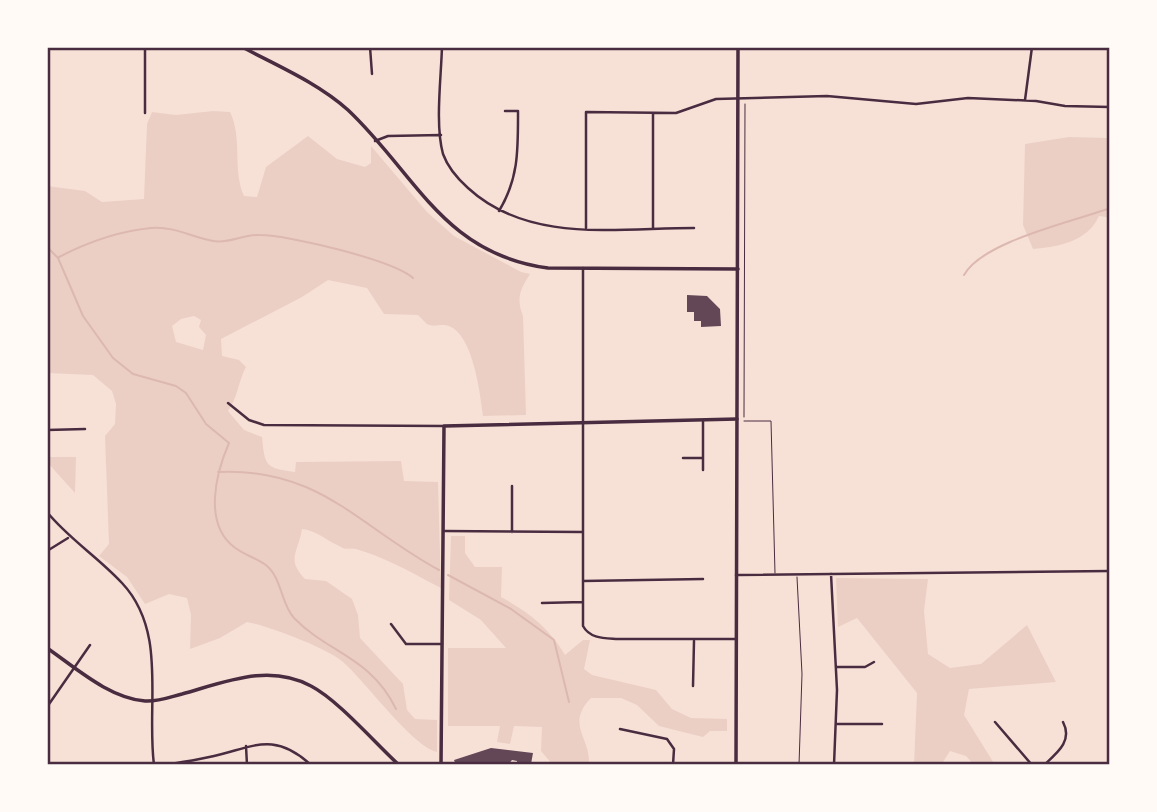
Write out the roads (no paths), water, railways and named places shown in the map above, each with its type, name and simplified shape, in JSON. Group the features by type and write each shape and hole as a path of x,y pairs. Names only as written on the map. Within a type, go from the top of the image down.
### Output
{"street":[{"path":"145,47 145,113"},
{"path":"242,47 336,101 375,141 430,206 477,244 531,265 738,269"},
{"path":"370,47 372,74"},
{"path":"442,47 441,135 446,160 462,183 499,211 535,225 694,228"},
{"path":"736,765 738,47"},
{"path":"1025,100 1031,47"},
{"path":"586,228 586,112 681,112 713,100 827,96 916,104 963,98 1110,107"},
{"path":"499,211 512,187 518,163 518,111 505,111"},
{"path":"653,113 653,228"},
{"path":"375,141 388,136 441,135"},
{"path":"583,268 583,626 586,632 618,639 736,639"},
{"path":"228,403 250,420 264,425 443,425 737,419"},
{"path":"703,419 703,470"},
{"path":"441,765 443,425"},
{"path":"47,430 85,429"},
{"path":"683,458 703,458"},
{"path":"512,486 512,533"},
{"path":"47,512 69,537 122,583 145,619 150,641 154,765"},
{"path":"444,531 582,532"},
{"path":"47,551 69,537"},
{"path":"736,575 1110,571"},
{"path":"831,575 836,667 834,765"},
{"path":"583,581 703,579"},
{"path":"542,603 583,602"},
{"path":"391,624 406,644 442,644"},
{"path":"693,686 694,639"},
{"path":"47,707 90,645"},
{"path":"47,648 118,694 151,701 252,675 268,673 293,678 324,695 398,765"},
{"path":"836,667 865,667 874,662"},
{"path":"995,722 1032,765"},
{"path":"1044,765 1062,748 1066,740 1063,722"},
{"path":"836,724 882,724"},
{"path":"620,729 671,742 673,765"},
{"path":"165,765 216,756 246,746 267,744 286,748 311,765"},
{"path":"246,746 247,765"}],"lane":[{"path":"744,421 771,421 775,575"},
{"path":"797,575 802,674 799,765"}],"waterway":[{"path":"964,275 974,263 1009,243 1110,208"},
{"path":"59,257 115,235 159,228 219,242 254,235 293,239 363,256 413,278"},
{"path":"47,247 58,258 83,316 113,358 133,374 176,386 186,393 206,424 229,443 220,469 215,497 218,525 224,537 238,550 267,566 276,578 286,606 294,618 307,630 362,667 386,692 396,709"},
{"path":"218,472 253,473 284,479 311,489 439,570"},
{"path":"448,575 511,609 554,640 569,702"}]}
